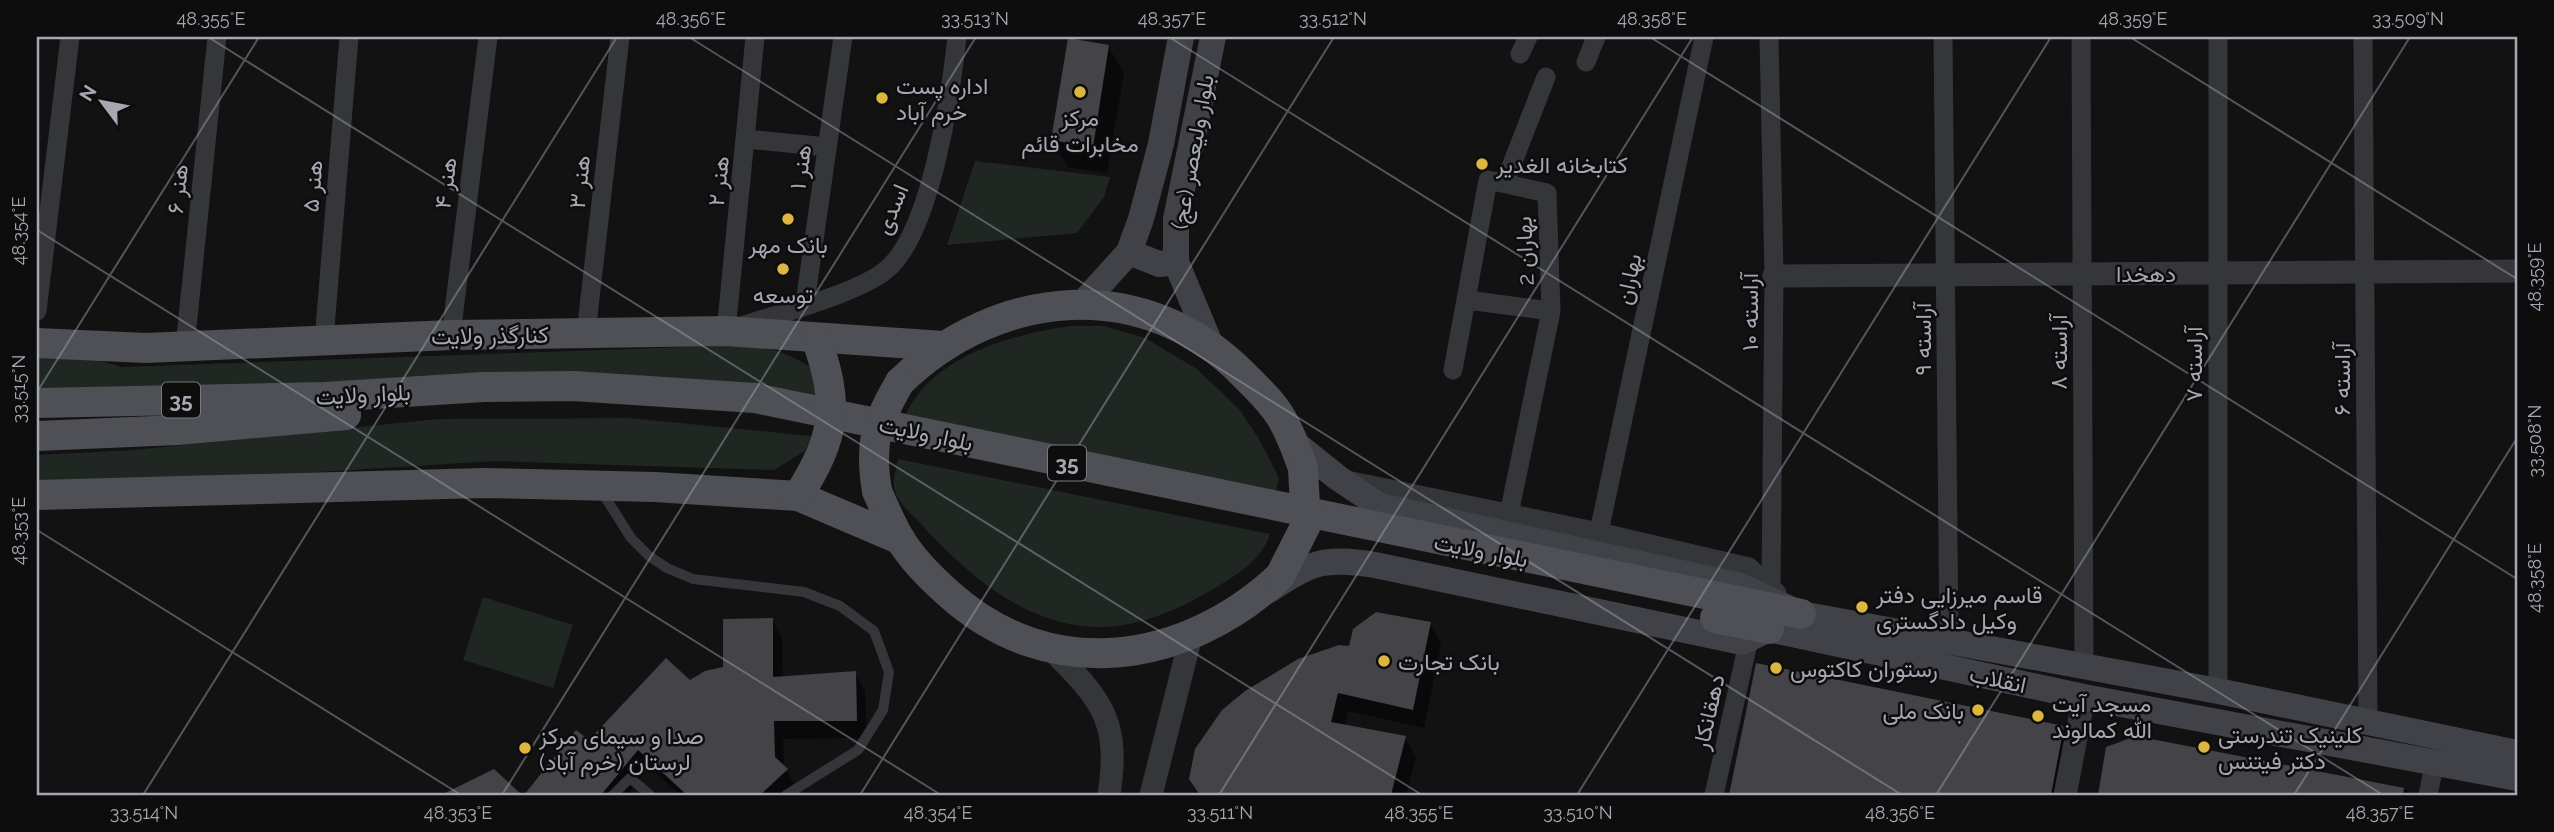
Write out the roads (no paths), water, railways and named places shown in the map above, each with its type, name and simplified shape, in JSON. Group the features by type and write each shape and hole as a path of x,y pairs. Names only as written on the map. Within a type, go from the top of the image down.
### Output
{"main road":[{"name":"بلوار ولیعصر (عج)","path":"1082,304 1129,252 1141,219 1161,144 1181,37"},
{"name":"بلوار ولیعصر (عج)","path":"1211,346 1176,262 1177,219 1213,37"},
{"path":"1129,252 1159,264 1176,262"},
{"path":"1082,304 1127,308 1149,315 1211,346 1230,360 1282,418 1303,468 1306,525 1280,576 1258,596 1191,636 1145,650 1098,654 1053,651 1010,635 970,613 934,581 901,540 877,491 872,463 874,433 900,382 943,346 989,323 1035,308 1082,304"},
{"name":"کنارگذر ولایت","path":"37,343 146,348 451,335 726,331 943,346"},
{"path":"798,496 821,460 832,420 830,377 816,338"},
{"name":"بلوار ولایت","path":"37,403 325,397 484,387 573,386 755,398 1801,614"},
{"name":"بلوار ولایت","path":"37,436 178,430 418,408 518,404 744,414 804,423 1759,634"},
{"name":"انقلاب","path":"1292,441 1338,478 1380,506 1740,586 1801,614 2218,691 2517,752"},
{"path":"37,495 484,483 597,485 798,496 901,540"},
{"name":"انقلاب","path":"1258,596 1314,564 1328,560 1353,561 1742,642 1759,634 2517,778"}],"street":[{"path":"37,311 69,37"},
{"name":"هنر ۶","path":"185,346 217,37"},
{"name":"هنر ۵","path":"324,340 349,37"},
{"name":"هنر ۴","path":"451,335 488,37"},
{"name":"هنر ۳","path":"586,333 620,37"},
{"name":"هنر ۲","path":"726,331 755,37"},
{"name":"هنر ۱","path":"806,303 843,37"},
{"name":"اسدی","path":"726,331 850,290 887,270 911,238 951,96 957,37"},
{"path":"1586,62 1596,37"},
{"name":"بهاران","path":"1600,532 1704,37"},
{"name":"آراسته ۱۰","path":"1769,37 1774,276 1771,587"},
{"name":"آراسته ۹","path":"1943,37 1949,642"},
{"name":"آراسته ۸","path":"2081,37 2084,668"},
{"name":"آراسته ۷","path":"2218,37 2218,691"},
{"name":"آراسته ۶","path":"2363,37 2368,721"},
{"path":"1505,182 1546,77"},
{"path":"747,139 827,148"},
{"name":"بهاران 2","path":"1453,370 1488,180 1547,193 1551,311 1509,514"},
{"name":"دهخدا","path":"1774,276 2517,271"},
{"path":"1467,300 1551,311"},
{"path":"1338,478 1600,532 1749,568 1801,614"},
{"name":"دهقانکار","path":"1714,795 1759,634"},
{"path":"1151,795 1191,636"},
{"path":"1053,651 1091,689 1111,726 1113,767 1109,795"},
{"path":"2065,795 2084,697"},
{"path":"2428,795 2435,761"}],"lane":[{"path":"597,485 631,538 649,556 667,568 693,579 758,589 804,592 840,606 874,631 889,672 883,710 858,750 786,795"},
{"path":"613,795 630,778 650,795"}],"place":[{"name":"مرکز مخابرات قائم","path":"1080,92"},
{"name":"اداره پست خرم آباد","path":"882,98"},
{"name":"کتابخانه الغدیر","path":"1482,164"},
{"name":"بانک مهر","path":"788,219"},
{"name":"توسعه","path":"783,269"},
{"name":"قاسم میرزایی دفتر وکیل دادگستری","path":"1862,607"},
{"name":"بانک تجارت","path":"1384,661"},
{"name":"رستوران کاکتوس","path":"1776,668"},
{"name":"بانک ملی","path":"1978,710"},
{"name":"مسجد آیت الله کمالوند","path":"2038,716"},
{"name":"کلینیک تندرستی دکتر فیتنس","path":"2204,747"},
{"name":"صدا و سیمای مرکز لرستان (خرم آباد)","path":"525,748"}]}
